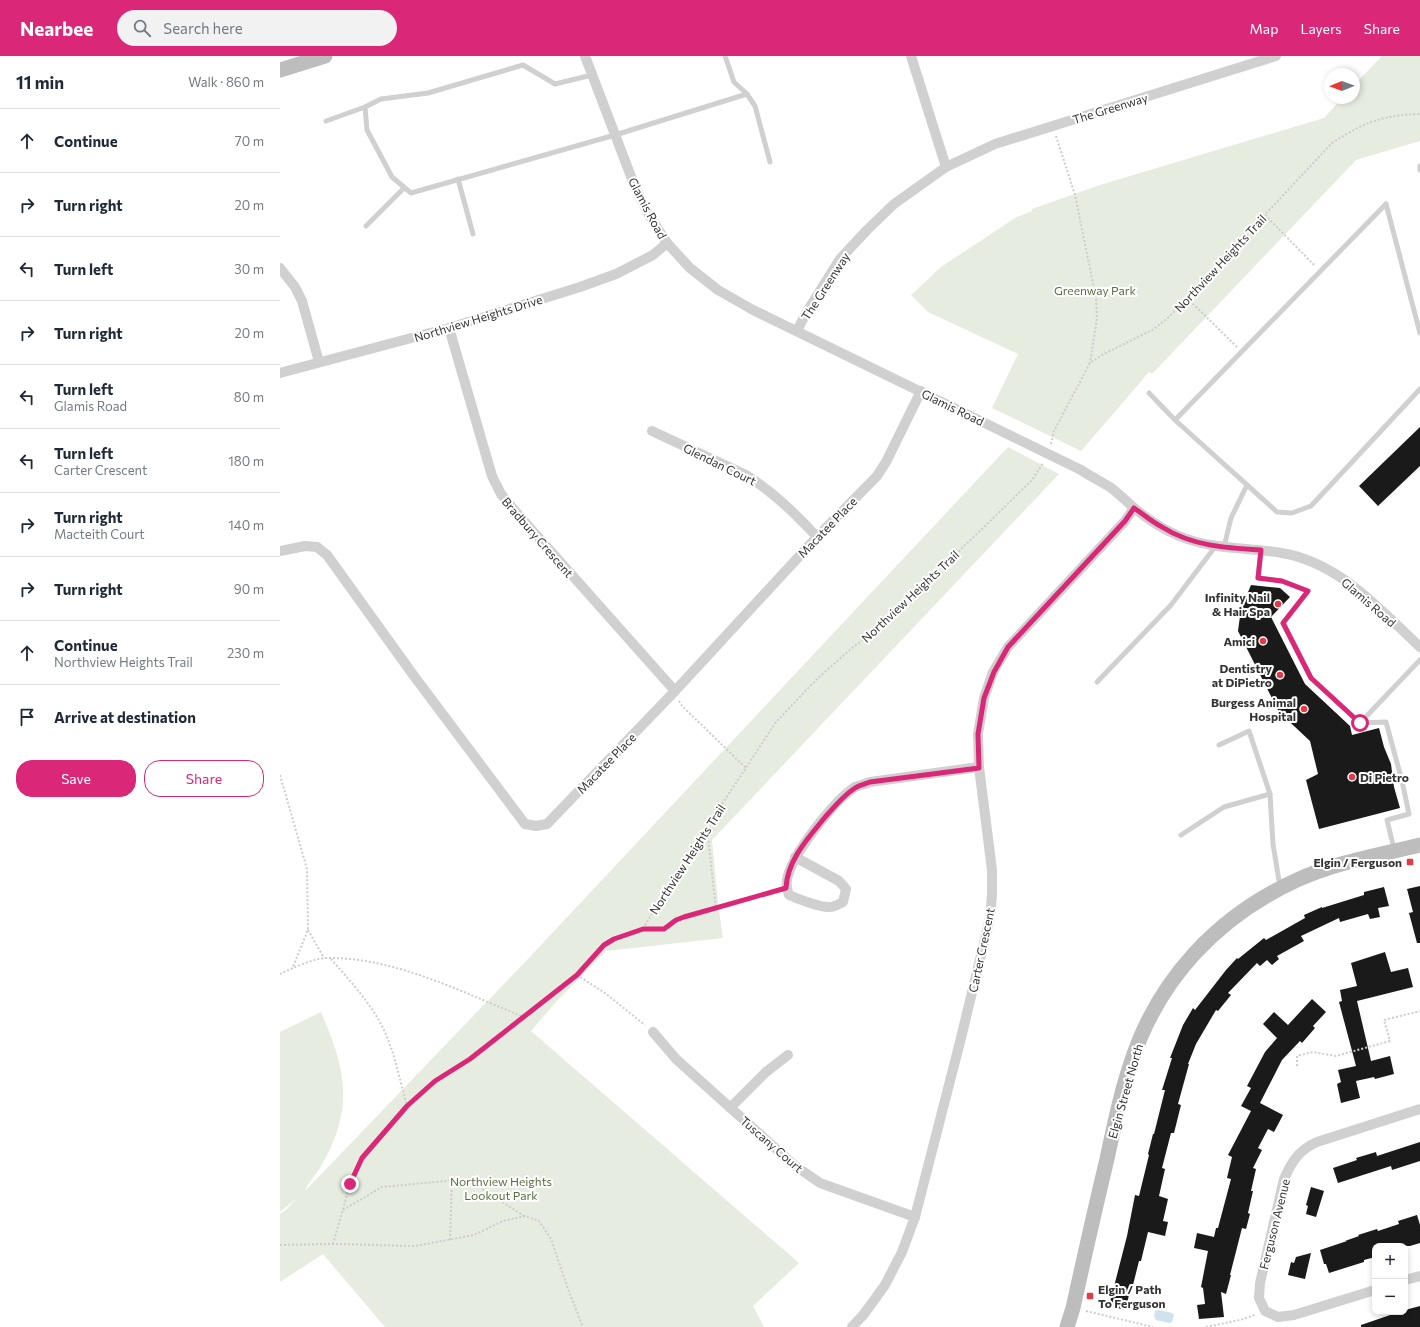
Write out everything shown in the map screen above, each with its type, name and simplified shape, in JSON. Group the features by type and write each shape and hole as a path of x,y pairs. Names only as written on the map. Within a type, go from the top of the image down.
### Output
{"street":[{"path":"280,70 325,56"},
{"name":"Glamis Road","path":"585,56 635,187 649,216 667,243 690,268 718,290 753,310 922,391 1081,470 1110,487 1134,508 1163,528 1179,536 1196,542 1220,547 1261,550 1284,554 1305,559 1327,568 1351,584 1420,647"},
{"path":"911,56 946,167"},
{"name":"The Greenway","path":"797,331 805,315 840,259 894,204 946,167 995,144 1276,56"},
{"name":"Northview Heights Drive","path":"280,373 449,328 580,287 616,274 653,255 667,243"},
{"path":"280,268 302,301 319,362"},
{"name":"Bradbury Crescent","path":"449,328 482,445 492,476 501,494 675,691"},
{"name":"Macatee Place","path":"280,551 305,546 317,547 327,555 414,676 525,824 536,826 547,824 675,691 817,537 877,476 886,462 922,391"},
{"name":"Glendan Court","path":"652,431 760,483 817,537"},
{"name":"Carter Crescent","path":"852,1327 864,1314 885,1285 902,1252 915,1218 990,918 992,870 979,768 978,734 984,698 994,672 1008,647 1125,521 1134,508"},
{"path":"795,857 839,881 846,889 843,902 829,908 797,899 789,895 786,888 787,880 795,857 807,838 845,796 856,787 870,782 979,768"},
{"name":"Elgin Street North","path":"1066,1327 1073,1308 1130,1063 1144,1029 1161,997 1188,958 1223,925 1251,904 1298,879 1327,868 1420,844"},
{"name":"Tuscany Court","path":"653,1032 676,1059 794,1165 820,1183 915,1218"},
{"path":"730,1108 766,1072 788,1055"},
{"name":"Ferguson Avenue","path":"1265,1311 1260,1298 1260,1282 1284,1179 1291,1164 1304,1149 1317,1142 1420,1109"},
{"path":"1408,1279 1420,1276"},
{"path":"1265,1311 1278,1317 1294,1315 1372,1291"}],"lane":[{"path":"725,56 734,82 747,94 755,106 770,162"},
{"path":"326,121 365,107 381,99 428,92 523,65 555,84 592,75"},
{"path":"365,107 367,130 392,177 411,193 615,135 747,94"},
{"path":"458,179 473,234"},
{"path":"366,226 404,188"},
{"path":"1175,420 1386,204 1420,333"},
{"path":"1149,392 1175,420 1277,512 1292,513 1311,506 1420,389"},
{"path":"1097,682 1171,605 1220,547 1231,518 1247,485"},
{"path":"1261,550 1258,578 1282,581 1308,591 1283,623 1311,678 1360,723 1386,722 1395,752 1409,814 1387,820 1395,851"},
{"path":"1360,723 1420,660"},
{"path":"1219,745 1249,731 1270,794 1273,844 1280,888"},
{"path":"1181,835 1224,807 1270,794"}],"path":[{"name":"Northview Heights Trail","path":"1090,363 1102,355 1154,329 1170,316 1332,143 1366,123 1385,118 1420,114"},
{"path":"1050,446 1053,441 1054,431 1090,363 1097,318 1096,298 1075,195 1052,126"},
{"path":"1265,215 1320,271"},
{"path":"1187,298 1242,352"},
{"name":"Northview Heights Trail","path":"643,929 676,872 707,828 776,722 785,711 817,679 852,648 876,630 984,528 1032,480 1044,460"},
{"path":"675,691 682,706 746,768"},
{"path":"280,775 307,869 308,930 292,969"},
{"path":"707,828 716,908"},
{"path":"333,1244 350,1184 360,1161 407,1106 435,1081 470,1059 577,975 604,945 614,939 643,929 664,929 676,920 684,917 786,888"},
{"path":"308,930 324,958"},
{"path":"280,974 324,958 360,961 397,968 432,980 524,1018"},
{"path":"331,959 362,994 379,1020 391,1048 407,1106"},
{"path":"577,975 605,993 653,1032"},
{"path":"1298,1066 1297,1056 1313,1052 1336,1056 1390,1042 1384,1020 1420,1011"},
{"path":"1397,1016 1398,1020"},
{"path":"342,1211 382,1187 452,1180 473,1184 525,1216 539,1222 551,1239 568,1289 584,1327"},
{"path":"450,1240 452,1180"},
{"path":"280,1246 333,1244 411,1246 474,1235 503,1221 525,1216"},
{"path":"1073,1308 1153,1327"},
{"path":"1206,1327 1240,1320 1265,1311"}],"green space":[{"name":"Greenway Park","path":"1382,56 1420,56 1420,141 1356,160 1152,374 1149,372 1081,451 992,408 1018,354 928,312 911,295 941,267 1015,218 1032,211 1032,209 1100,185 1324,118 1337,104 1360,104 1360,79"},
{"name":"Northview Heights Lookout Park","path":"1008,447 1059,474 712,840 723,938 606,951 555,1003 531,1031 799,1263 753,1306 764,1327 385,1327 323,1254 280,1282 280,1214 296,1199 280,1212 280,1032 321,1012 330,1033 341,1071 343,1107 339,1126 332,1145 305,1191 527,960"}],"water":[{"path":"1159,1310 1172,1313 1174,1315 1172,1322 1169,1323 1156,1320 1154,1316 1155,1311"}],"building":[{"path":"1420,427 1420,466 1378,506 1359,486"},
{"path":"1251,585 1280,588 1290,597 1271,617 1305,684 1350,726 1352,735 1379,728 1384,747 1391,764 1394,787 1400,808 1319,829 1306,780 1318,774 1310,741 1279,712 1238,631 1241,609"},
{"path":"1420,886 1420,943 1417,943 1409,913 1413,912 1407,889"},
{"path":"1384,887 1389,906 1378,908 1380,917 1370,919 1368,914 1340,922 1339,918 1301,936 1304,941 1277,956 1279,959 1272,965 1267,960 1260,966 1257,963 1228,993 1231,995 1218,1011 1216,1010 1196,1044 1188,1064 1178,1104 1181,1105 1174,1133 1171,1133 1162,1168 1165,1169 1159,1196 1168,1199 1163,1221 1168,1222 1165,1236 1148,1232 1141,1261 1139,1261 1133,1285 1131,1284 1126,1310 1109,1306 1127,1236 1135,1195 1139,1196 1148,1154 1165,1090 1162,1090 1172,1058 1170,1058 1183,1025 1193,1008 1195,1010 1237,958 1238,959 1264,938 1266,940 1305,918 1304,915 1322,907 1364,895 1364,892"},
{"path":"1385,952 1391,972 1408,968 1413,987 1357,1001 1371,1061 1390,1056 1394,1074 1375,1079 1374,1077 1356,1081 1360,1098 1341,1103 1337,1084 1341,1082 1338,1070 1356,1066 1339,1002 1342,1001 1340,990 1357,986 1351,963"},
{"path":"1312,999 1326,1012 1313,1026 1315,1028 1302,1043 1300,1041 1282,1060 1260,1103 1283,1115 1274,1132 1268,1129 1258,1148 1262,1150 1253,1168 1256,1169 1248,1213 1250,1214 1246,1229 1242,1228 1226,1294 1221,1292 1224,1317 1199,1319 1197,1305 1205,1304 1203,1288 1201,1287 1208,1251 1194,1248 1197,1233 1214,1237 1216,1228 1218,1228 1231,1179 1227,1178 1232,1157 1228,1155 1251,1111 1241,1106 1251,1088 1247,1086 1265,1052 1277,1038 1263,1024 1274,1012 1288,1025"},
{"path":"1420,1142 1420,1161 1392,1170 1391,1166 1338,1183 1333,1168 1357,1160 1356,1158 1376,1152 1377,1156"},
{"path":"1311,1187 1324,1191 1316,1217 1306,1214 1308,1206 1306,1205"},
{"path":"1417,1215 1420,1225 1420,1243 1408,1246 1408,1243 1372,1243 1372,1258 1364,1260 1364,1262 1329,1273 1326,1264 1324,1264 1320,1250 1347,1241 1345,1241 1359,1236 1358,1235 1377,1229 1378,1231 1399,1224 1398,1221"},
{"path":"1311,1253 1305,1279 1288,1275 1291,1262 1294,1263 1296,1257"},
{"path":"1420,1306 1420,1327 1361,1327 1361,1325 1390,1315 1408,1315 1408,1309"}],"place":[{"name":"Infinity Nail & Hair Spa","path":"1278,604"},
{"name":"Amici","path":"1263,641"},
{"name":"Dentistry at DiPietro","path":"1280,675"},
{"name":"Burgess Animal Hospital","path":"1304,709"},
{"name":"Di Pietro","path":"1352,777"},
{"name":"Elgin / Ferguson","path":"1410,862"},
{"name":"Elgin / Path To Ferguson","path":"1090,1296"}],"route":[{"path":"350,1184 362,1158 407,1106 435,1081 470,1059 577,975 604,945 614,939 643,929 664,929 676,920 684,917 786,888 787,880 795,857 807,838 832,809 856,787 870,782 979,768 978,734 984,698 994,672 1008,647 1125,521 1134,508 1163,528 1196,542 1215,547 1261,550 1258,578 1282,581 1308,591 1283,623 1311,678 1360,723"}]}
